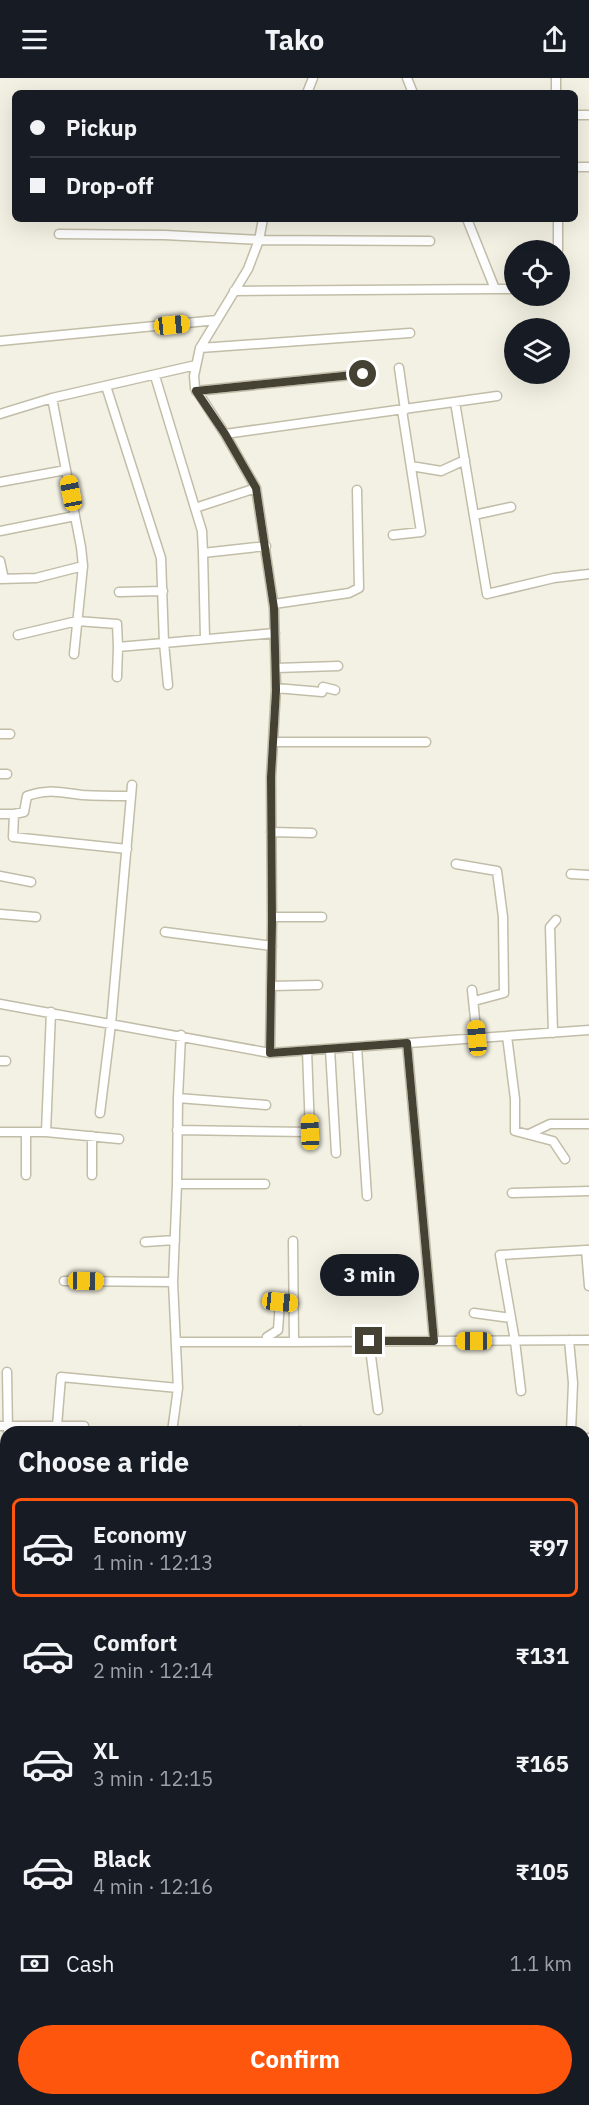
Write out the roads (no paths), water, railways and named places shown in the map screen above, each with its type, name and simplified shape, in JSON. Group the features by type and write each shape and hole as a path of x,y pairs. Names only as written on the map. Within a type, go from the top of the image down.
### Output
{"street":[{"path":"262,222 259,240 248,269 200,348 194,376 196,391 225,434 256,488 274,604 276,688 271,832 270,1053"},
{"path":"468,222 495,289"},
{"path":"558,222 558,240"},
{"path":"59,234 165,234 259,240 430,242"},
{"path":"234,291 504,289"},
{"path":"0,341 218,320"},
{"path":"200,348 410,333"},
{"path":"0,414 52,399 196,365"},
{"path":"393,536 421,532 399,368"},
{"path":"196,391 363,374"},
{"path":"155,376 202,531 206,639"},
{"path":"106,386 161,558 168,685"},
{"path":"225,434 497,396"},
{"path":"52,399 81,547 82,566 74,654"},
{"path":"455,402 487,594 554,578 589,574"},
{"path":"411,466 441,471 465,460"},
{"path":"0,482 66,470"},
{"path":"195,508 256,488"},
{"path":"274,604 349,593 359,588 357,490"},
{"path":"474,515 511,507"},
{"path":"0,531 75,516"},
{"path":"203,553 266,546"},
{"path":"0,561 2,579 36,578 82,566"},
{"path":"118,592 163,591"},
{"path":"18,635 77,621 117,624 117,677"},
{"path":"118,647 275,633"},
{"path":"276,668 338,666"},
{"path":"276,688 322,692 323,687 335,690"},
{"path":"273,742 426,742"},
{"path":"100,1113 111,1024 132,785"},
{"path":"0,814 24,812 27,796 40,791 132,796"},
{"path":"14,814 13,837 127,849"},
{"path":"271,832 312,833"},
{"path":"456,864 497,871 503,917 504,993 474,1001"},
{"path":"571,874 589,875"},
{"path":"0,876 32,882"},
{"path":"0,914 36,917"},
{"path":"272,917 322,917"},
{"path":"553,1033 550,927 556,920"},
{"path":"165,932 272,946"},
{"path":"271,986 318,985"},
{"path":"472,990 477,1038"},
{"path":"0,1004 181,1035 270,1053 589,1030"},
{"path":"46,1132 51,1012"},
{"path":"173,1426 178,1388 172,1282 181,1035"},
{"path":"507,1035 515,1099 514,1131 553,1140 565,1159"},
{"path":"407,1043 434,1341"},
{"path":"357,1047 367,1196"},
{"path":"330,1049 336,1153"},
{"path":"177,1130 310,1132 307,1050"},
{"path":"177,1098 266,1105"},
{"path":"529,1134 550,1124 589,1124"},
{"path":"0,1132 46,1132 119,1139"},
{"path":"26,1132 26,1175"},
{"path":"92,1136 92,1175"},
{"path":"177,1184 265,1184"},
{"path":"512,1193 589,1191"},
{"path":"145,1242 175,1240"},
{"path":"293,1241 294,1342"},
{"path":"521,1391 500,1255 587,1250 589,1286"},
{"path":"64,1281 172,1282"},
{"path":"267,1337 279,1330 280,1302 294,1304"},
{"path":"474,1313 511,1318"},
{"path":"569,1340 573,1383 571,1426"},
{"path":"176,1342 589,1340"},
{"path":"369,1341 378,1410"},
{"path":"5,1426 7,1372"},
{"path":"59,1426 61,1377 178,1388"}]}
